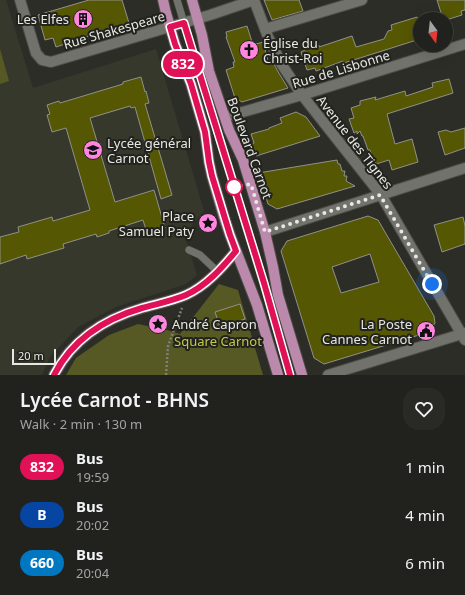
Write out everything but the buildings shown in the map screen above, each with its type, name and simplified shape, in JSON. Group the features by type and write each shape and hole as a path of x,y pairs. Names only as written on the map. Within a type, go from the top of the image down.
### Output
{"main road":[{"path":"163,0 175,44 191,84 205,132 212,176 230,235 257,305 278,375"},
{"name":"Boulevard Carnot","path":"192,0 198,18 209,71 229,130 243,160 265,232 278,295 302,375"},
{"path":"54,375 59,365 78,342 96,329 117,317 186,295 202,285 218,272 236,251"}],"street":[{"name":"Rue Shakespeare","path":"20,0 36,53 42,60 51,62 184,23 254,0"},
{"name":"Avenue des Tignes","path":"254,0 268,36 282,65 302,95 380,195 464,336"},
{"path":"265,29 362,0"},
{"name":"Rue de Lisbonne","path":"225,117 302,95 465,44"},
{"path":"265,232 465,168"},
{"path":"328,375 464,336"}],"lane":[{"path":"177,0 264,283 290,375"},
{"path":"190,250 200,255 218,272"}],"path":[{"path":"166,375 168,346 186,295"}],"shaded area":[{"name":"Lycée général Carnot","path":"0,0 6,0 33,88 156,49 204,211 184,234 197,275 186,284 116,307 78,327 50,357 42,375 0,375"}],"green space":[{"path":"0,49 9,81 0,84"},
{"name":"Square Carnot","path":"219,284 238,290 263,375 66,375 76,358 109,335 138,324 180,334"}],"bus line":[{"name":"832","path":"54,375 59,365 78,342 96,329 117,317 186,295 202,285 218,272 236,251 212,176 205,132 191,84 170,27 184,23 264,283 290,375"}],"place":[{"name":"Les Elfes","path":"83,19"},
{"name":"Église du Christ-Roi","path":"249,50"},
{"name":"Lycée général Carnot","path":"93,150"},
{"name":"Place Samuel Paty","path":"208,223"},
{"name":"André Capron","path":"158,324"},
{"name":"La Poste Cannes Carnot","path":"426,331"}],"route":[{"path":"234,187 251,184 265,232 380,195 432,284"}]}
